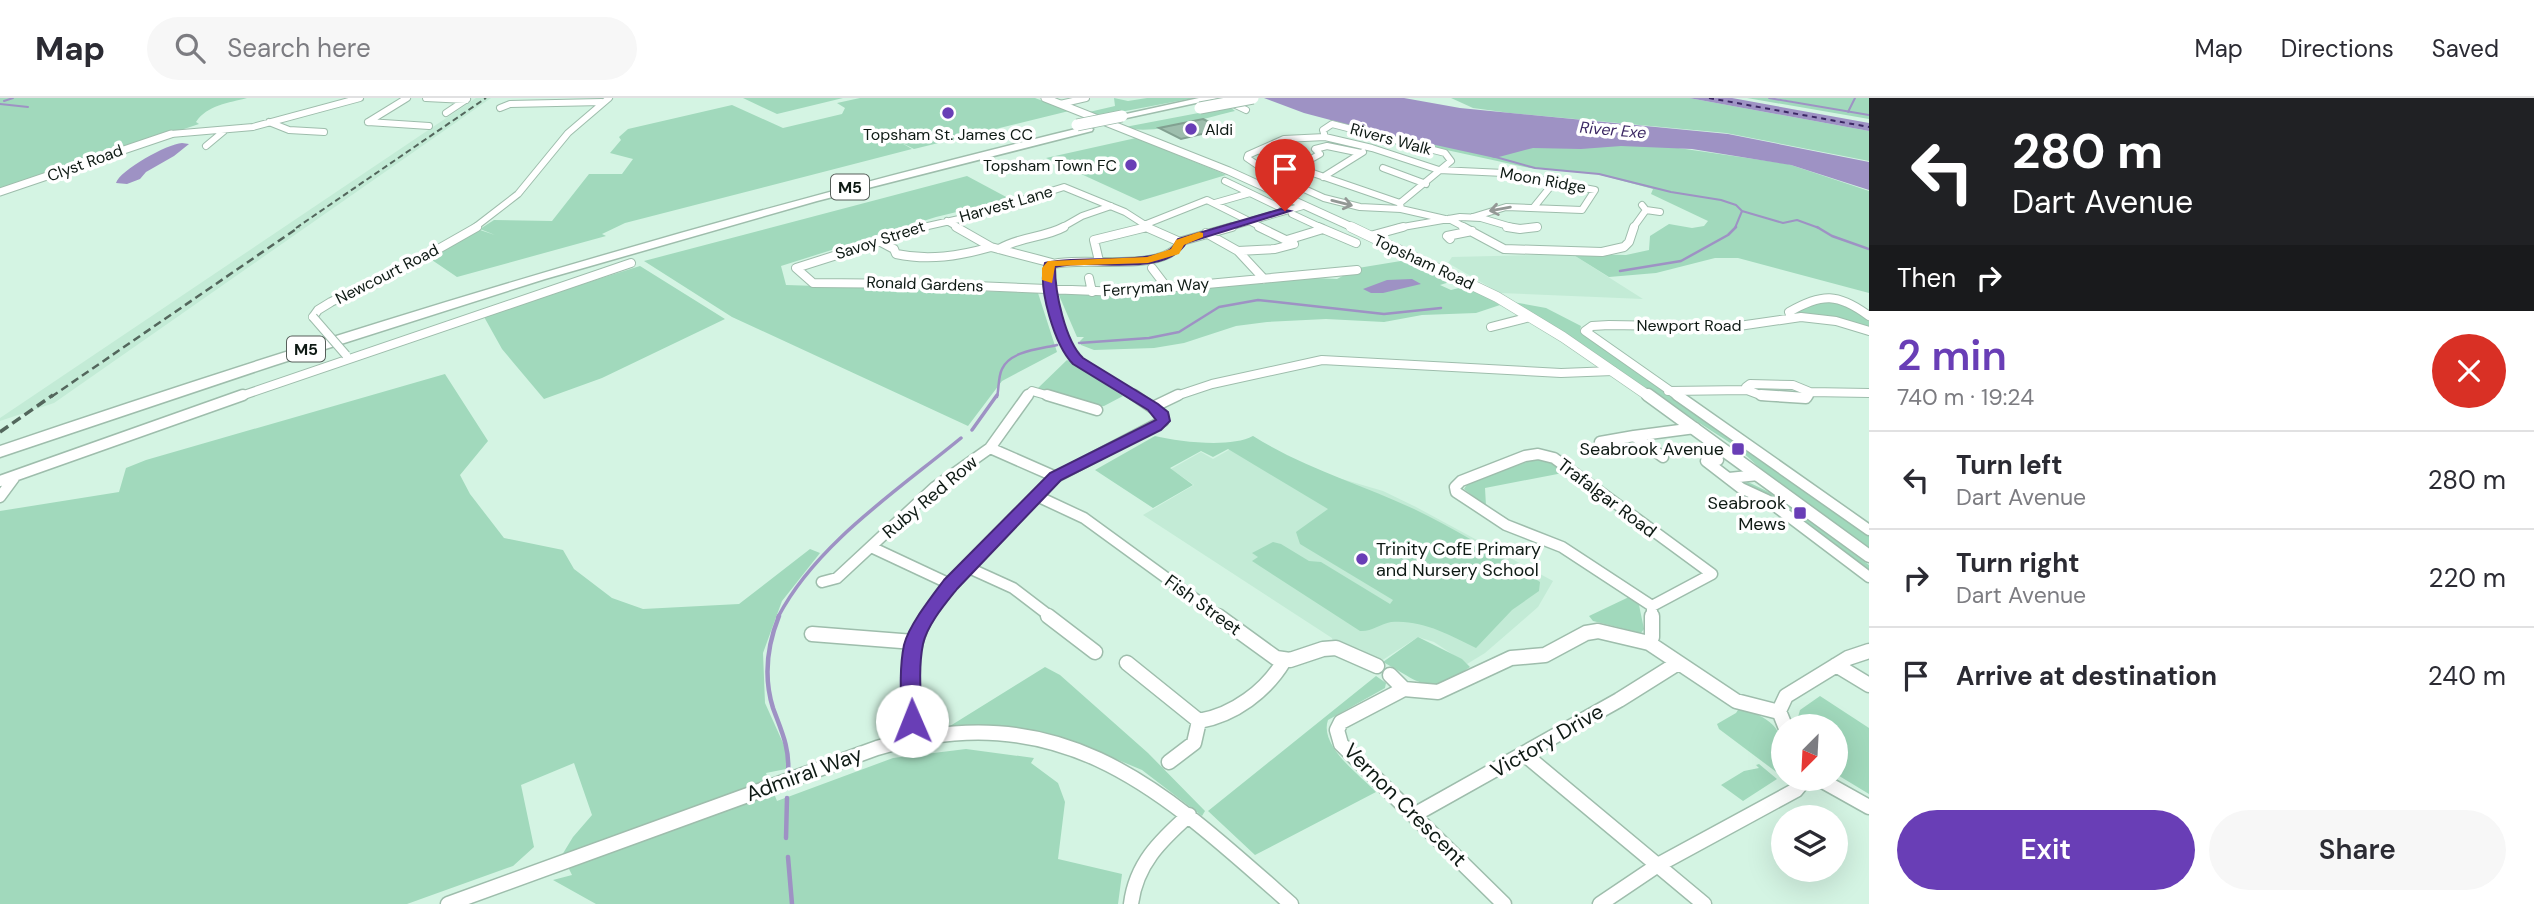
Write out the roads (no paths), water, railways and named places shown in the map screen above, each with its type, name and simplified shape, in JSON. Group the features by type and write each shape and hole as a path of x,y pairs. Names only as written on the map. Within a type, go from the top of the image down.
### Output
{"highway":[{"name":"M5","path":"1127,118 1214,98"},
{"name":"M5","path":"0,439 227,363 602,247 803,191 1083,127 1253,98"},
{"name":"M5","path":"0,452 223,376 613,253 913,170 1083,127"}],"street":[{"path":"171,134 225,131 360,98"},
{"path":"408,98 366,123 429,126"},
{"path":"425,98 467,99"},
{"name":"Topsham Road","path":"1045,98 1198,158 1443,270 1531,317 1695,428 1869,556"},
{"path":"1060,104 1086,98"},
{"path":"1221,98 1247,110"},
{"path":"446,113 467,99"},
{"path":"500,108 511,102 605,100"},
{"name":"Newcourt Road","path":"348,357 313,317 318,310 451,242 498,212 529,184 548,156 574,127 605,100"},
{"path":"270,122 289,130 324,132"},
{"name":"Rivers Walk","path":"1325,137 1323,131 1332,124 1445,153 1451,161 1440,170"},
{"path":"206,146 225,131"},
{"name":"Clyst Road","path":"0,192 171,134"},
{"path":"1325,137 1284,139 1248,155 1247,161 1307,192 1360,207 1401,206 1440,170"},
{"name":"Moon Ridge","path":"1325,137 1372,148 1440,170 1485,170 1555,181 1595,191 1582,211 1500,207 1473,217"},
{"path":"1311,159 1320,154 1315,149 1327,146 1361,153"},
{"path":"1323,177 1372,148"},
{"path":"1260,150 1401,206 1447,219 1494,245 1510,250 1609,251 1626,245 1644,207 1660,212"},
{"path":"1383,168 1426,184"},
{"path":"1224,181 1277,206"},
{"path":"1534,207 1555,181"},
{"name":"Harvest Lane","path":"947,221 1064,187 1111,206"},
{"path":"1214,203 1250,193"},
{"path":"1099,261 1094,240 1146,226 1175,215 1182,207 1207,200 1294,244 1275,249 1238,251"},
{"path":"879,241 894,249 896,254 912,257 968,254 995,248 1016,239 1056,231 1082,216 1111,206 1180,243"},
{"name":"Savoy Street","path":"804,276 796,268 947,221 995,248 1052,263 1158,258 1175,252 1180,243 1206,233 1303,206"},
{"path":"1292,215 1356,243"},
{"path":"1370,236 1392,229 1473,217 1513,229 1536,227"},
{"path":"1287,240 1323,229"},
{"path":"1450,239 1447,236 1472,231"},
{"path":"1206,233 1238,251 1264,279"},
{"path":"0,481 348,357 631,263"},
{"path":"912,721 911,675 914,642 950,584 969,568 1056,477 1160,425 1163,415 1078,361 1069,352 1049,289 1048,268 1052,263"},
{"path":"1152,268 1168,289"},
{"name":"Ferryman Way","path":"1049,289 1092,292 1168,289 1357,270"},
{"name":"Ronald Gardens","path":"804,276 813,283 1049,289"},
{"path":"1089,278 1092,292"},
{"path":"1791,317 1789,312 1817,296 1848,302 1869,316"},
{"path":"1491,327 1531,317"},
{"name":"Newport Road","path":"1668,391 1587,333 1587,327 1732,327 1791,317 1825,319 1869,331"},
{"path":"1153,407 1162,401 1212,384 1322,360 1561,373 1613,371"},
{"name":"Ruby Red Row","path":"821,582 837,578 935,487 990,448 1003,433 1018,404 1034,388 1097,410"},
{"path":"1668,391 1747,390 1763,396 1806,398 1810,392 1869,393"},
{"path":"1668,391 1869,530"},
{"path":"1600,442 1695,428"},
{"path":"1634,436 1663,457"},
{"path":"990,448 1056,477"},
{"name":"Trafalgar Road","path":"1531,454 1554,458 1712,574 1706,580 1652,606 1562,547 1506,525 1459,495 1455,487 1473,475 1531,454"},
{"path":"1718,460 1706,461 1741,488 1767,500 1869,577"},
{"path":"1730,478 1758,475"},
{"path":"0,498 14,478"},
{"name":"Fish Street","path":"1039,497 1084,518 1284,661"},
{"name":"Ruby Red Row","path":"871,547 950,584"},
{"path":"969,568 1013,588 1095,652"},
{"path":"1649,643 1652,637 1652,606"},
{"name":"Vernon Crescent","path":"1504,904 1348,752 1341,744 1337,730 1341,722 1394,692 1438,692 1511,658 1555,652 1590,632 1608,632 1649,643 1735,701 1779,712"},
{"path":"812,634 914,642"},
{"path":"1127,663 1199,721 1219,718 1229,712 1278,673 1284,661 1295,661 1328,648 1351,653 1377,666"},
{"path":"1779,712 1780,704 1786,696 1836,665 1869,651"},
{"name":"Victory Drive","path":"1414,815 1678,663"},
{"path":"1836,665 1869,685"},
{"path":"1390,675 1404,690"},
{"path":"1169,762 1194,743 1199,721"},
{"name":"Admiral Way","path":"448,904 900,741 950,734 1019,735 1066,744 1113,762 1160,791 1291,904"},
{"path":"1524,754 1704,904"},
{"path":"1600,904 1658,865 1794,791"},
{"path":"1840,791 1869,807"},
{"path":"1130,904 1135,875 1162,839 1189,815"}],"water":[{"name":"River Exe","path":"1264,98 1404,98 1460,108 1728,134 1869,162 1869,190 1791,165 1692,149 1621,146 1533,148 1495,158 1376,132 1304,113"},
{"path":"1689,98 1732,98 1869,123 1869,131"},
{"path":"182,143 189,144 146,172 140,179 127,184 116,183 126,171 145,158"},
{"path":"1412,279 1421,284 1383,293 1371,293 1363,289 1387,280"}],"waterway":[{"path":"4,101 13,98"},
{"path":"1769,98 1848,111"},
{"path":"1848,111 1855,98"},
{"path":"0,104 28,107"},
{"path":"1848,111 1869,115"},
{"path":"1492,156 1535,168 1599,174 1671,192 1721,200 1736,205 1742,211"},
{"path":"1735,228 1742,211"},
{"path":"1742,211 1783,223 1797,220 1818,228"},
{"path":"1620,271 1681,261 1728,235 1735,228"},
{"path":"1818,228 1832,236 1869,249"},
{"path":"1079,343 1149,338 1179,332 1219,307 1258,300 1384,314 1441,308"},
{"path":"997,397 1001,372 1006,363 1026,352 1057,345"},
{"path":"972,430 997,395"},
{"path":"778,617 794,590 836,542 885,498 961,438"},
{"path":"779,616 769,650 767,673 773,708 786,747 788,772"},
{"path":"786,838 787,798"},
{"path":"788,857 792,904"}],"railway":[{"path":"296,228 486,98"},
{"path":"51,397 299,227"},
{"path":"0,432 53,395"}],"place":[{"name":"Topsham St. James CC","path":"948,113"},
{"name":"Aldi","path":"1191,129"},
{"name":"Topsham Town FC","path":"1131,165"},
{"name":"Seabrook Avenue","path":"1738,449"},
{"name":"Seabrook Mews","path":"1800,513"},
{"name":"Trinity CofE Primary and Nursery School","path":"1362,559"}]}
